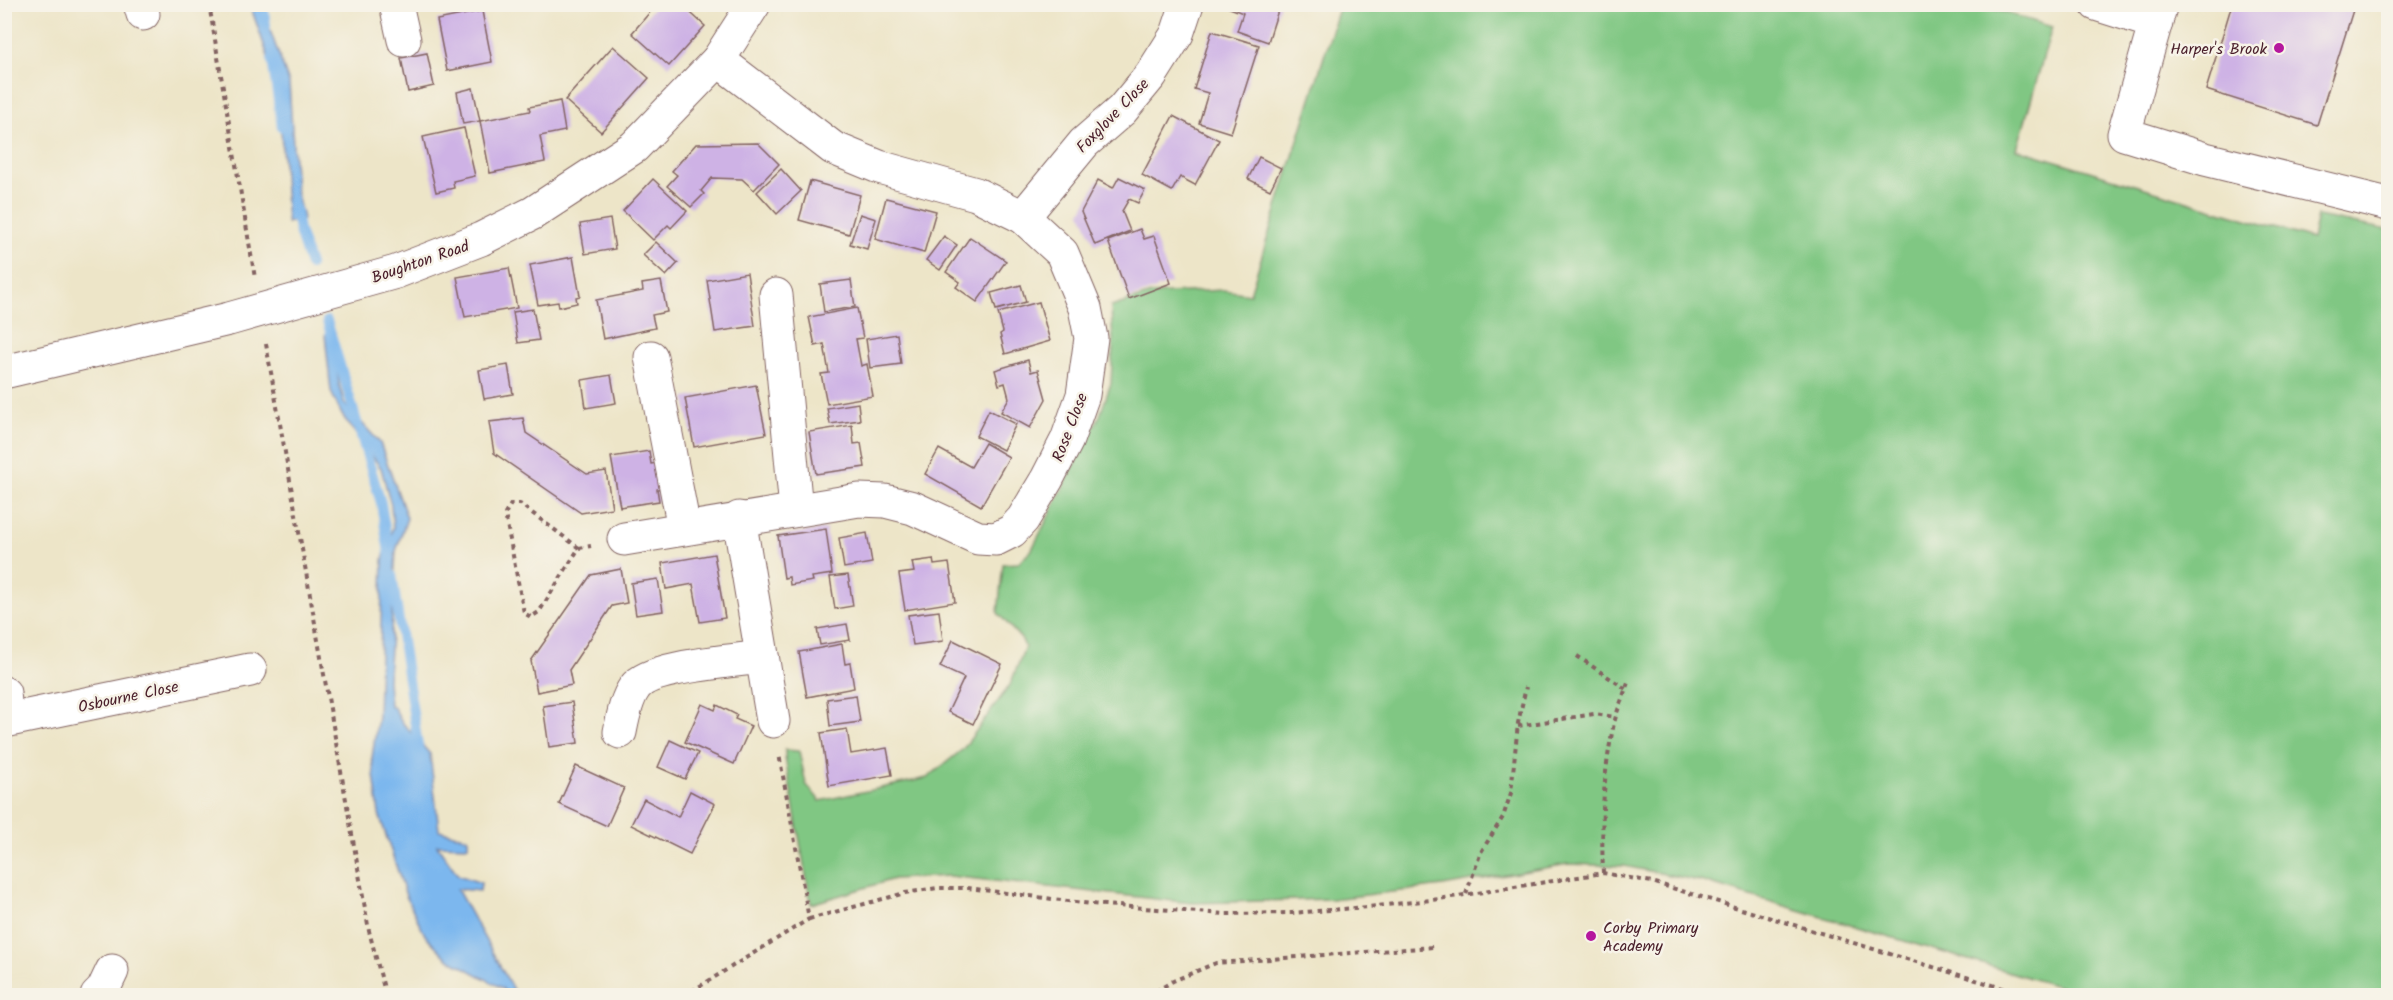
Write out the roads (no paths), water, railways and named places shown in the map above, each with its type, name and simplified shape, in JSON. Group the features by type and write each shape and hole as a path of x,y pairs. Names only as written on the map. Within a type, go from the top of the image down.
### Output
{"street":[{"path":"396,4 404,40"},
{"name":"Boughton Road","path":"4,372 229,319 396,272 481,239 533,213 634,147 718,60 754,4"},
{"name":"Foxglove Close","path":"1023,217 1084,143 1122,110 1151,75 1177,34 1187,4"},
{"path":"2096,4 2158,14 2124,134 2205,159 2388,204"},
{"name":"Rose Close","path":"624,539 739,518 859,500 885,501 913,508 978,538 996,539 1012,531 1023,519 1067,440 1083,395 1091,338 1085,308 1062,253 1023,217 976,194 879,167 833,148 718,60"},
{"path":"776,295 796,510"},
{"path":"651,357 684,528"},
{"path":"739,518 772,721"},
{"path":"620,732 624,711 636,686 661,671 762,657"},
{"name":"Osbourne Close","path":"5,712 250,670"}],"water":[{"path":"250,5 261,5 289,83 296,190 303,219 287,223 278,85"},
{"path":"335,333 339,385 344,403 380,443 407,518 396,551 388,681 390,706 393,706 401,721 430,754 439,830 468,838 468,846 437,845 458,875 481,883 480,891 457,889 514,991 508,995 502,988 447,958 425,935 406,896 379,814 372,758 378,716 383,559 393,527 391,505 381,468 342,415 331,392 325,335"}],"waterway":[{"path":"263,4 266,26"},
{"path":"272,59 282,127"},
{"path":"295,207 299,231 310,265"},
{"path":"327,321 381,503 390,559"},
{"path":"392,575 419,752"}],"place":[{"name":"Harper's Brook","path":"2279,48"},
{"name":"Corby Primary Academy","path":"1591,936"}]}
